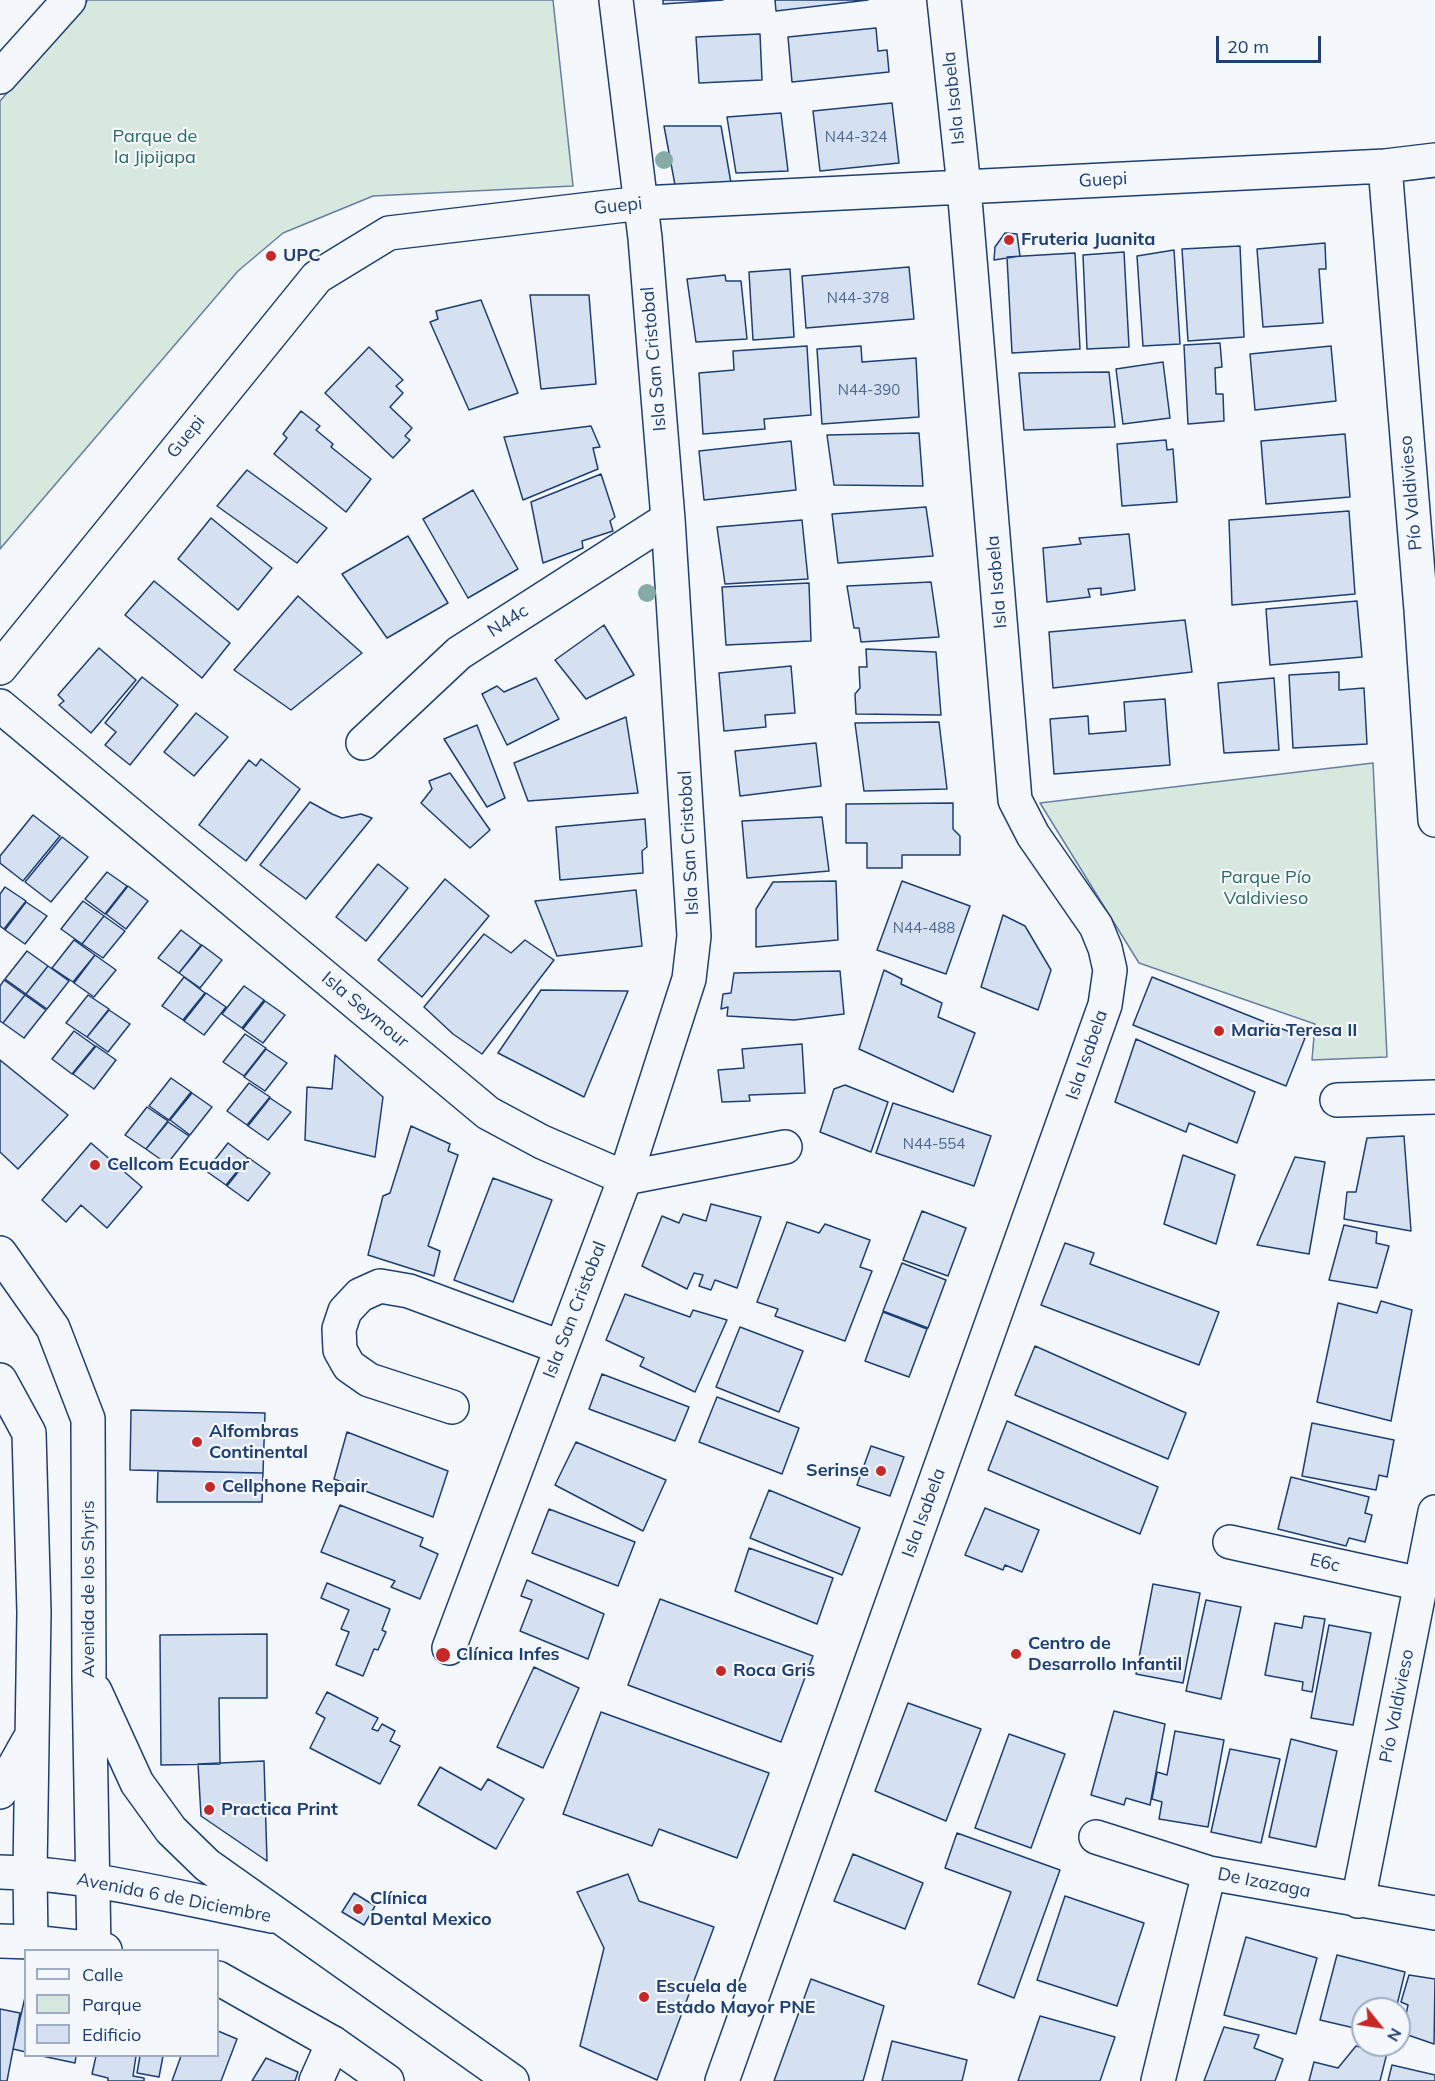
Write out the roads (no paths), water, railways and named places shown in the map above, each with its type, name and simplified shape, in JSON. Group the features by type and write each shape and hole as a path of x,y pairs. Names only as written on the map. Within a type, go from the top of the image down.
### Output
{"street":[{"path":"0,77 69,0"},
{"name":"Isla San Cristobal","path":"449,1648 625,1178 689,979 694,936 668,519 642,203 616,0"},
{"name":"Isla Isabela","path":"722,2081 1105,1005 1110,970 1105,948 1096,926 1034,835 1015,800 964,187 944,0"},
{"name":"Guepi","path":"0,668 317,277 389,233 642,203 1385,166 1435,160"},
{"name":"Pío Valdivieso","path":"1385,166 1428,609 1435,820"},
{"name":"N44c","path":"363,743 459,653 668,519"},
{"name":"Isla Seymour","path":"0,706 488,1113 542,1142 625,1178"},
{"path":"1337,1100 1435,1097"},
{"path":"625,1178 785,1147"},
{"name":"Avenida de los Shyris","path":"0,1253 53,1328 88,1419 93,1880 99,1949"},
{"path":"452,1407 369,1380 349,1366 340,1350 339,1329 345,1311 360,1295 380,1286 409,1291 560,1347"},
{"path":"0,1380 29,1433 34,1612 32,1736 15,1872 16,1941 99,1949"},
{"name":"Pío Valdivieso","path":"1358,1901 1435,1512"},
{"name":"E6c","path":"1230,1542 1421,1584"},
{"path":"90,1678 137,1783 171,1830 207,1865 286,1919"},
{"path":"0,1792 32,1736"},
{"name":"De Izazaga","path":"1096,1837 1209,1873 1435,1913"},
{"name":"Avenida 6 de Diciembre","path":"15,1872 93,1880 286,1919 512,2081"},
{"path":"1158,2081 1209,1873"},
{"path":"219,1979 333,2043 387,2081"},
{"path":"316,2081 333,2043"}],"place":[{"name":"Fruteria Juanita","path":"1009,240"},
{"name":"UPC","path":"271,256"},
{"name":"Maria Teresa II","path":"1219,1031"},
{"name":"Cellcom Ecuador","path":"95,1165"},
{"name":"Alfombras Continental","path":"197,1442"},
{"name":"Serinse","path":"881,1471"},
{"name":"Cellphone Repair","path":"210,1487"},
{"name":"Centro de Desarrollo Infantil","path":"1016,1654"},
{"name":"Clínica Infes","path":"443,1655"},
{"name":"Roca Gris","path":"721,1671"},
{"name":"Practica Print","path":"209,1810"},
{"name":"Clínica Dental Mexico","path":"358,1909"},
{"name":"Escuela de Estado Mayor PNE","path":"644,1997"}],"park label":[{"name":"Parque de la Jipijapa","path":"155,147"},
{"name":"Parque Pío Valdivieso","path":"1266,888"}]}
